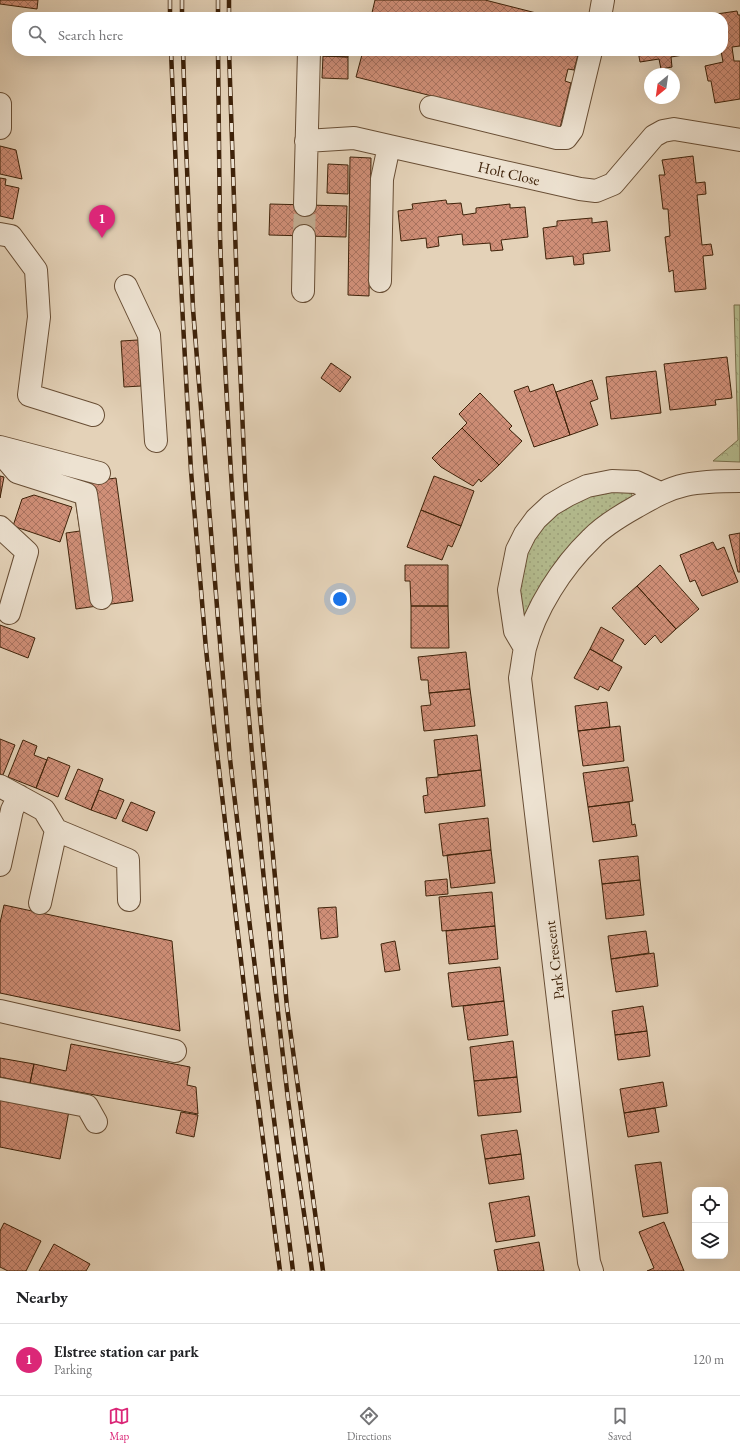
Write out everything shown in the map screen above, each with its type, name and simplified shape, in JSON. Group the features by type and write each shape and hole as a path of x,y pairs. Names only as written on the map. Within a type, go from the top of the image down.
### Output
{"street":[{"path":"601,12 603,0"},
{"path":"305,205 309,56"},
{"path":"431,107 557,138 566,138 572,130 590,56"},
{"path":"0,104 0,128"},
{"name":"Holt Close","path":"306,141 354,138 580,189 596,191 613,184 654,136 663,131 674,129 740,140"},
{"path":"380,282 382,179 389,146"},
{"path":"0,234 11,236 36,270 39,317 29,395 93,415"},
{"path":"303,291 304,236"},
{"path":"126,286 149,335 156,441"},
{"path":"0,447 99,473"},
{"path":"0,452 17,472 86,494 101,598"},
{"path":"525,648 515,631 509,590 517,550 525,534 536,519 551,505 587,486 612,481 636,482 660,493"},
{"name":"Park Crescent","path":"592,1271 589,1262 520,678 525,648 534,621 552,587 591,538 609,524 660,493 685,485 703,482 740,481"},
{"path":"0,527 27,552 9,613"},
{"path":"0,786 44,810 56,830 128,860 129,900"},
{"path":"0,866 12,810 19,796"},
{"path":"40,903 56,830"},
{"path":"0,1011 176,1051"},
{"path":"0,1089 87,1106 96,1122"}],"green space":[{"path":"734,305 740,305 740,462 713,461 738,440"},
{"path":"631,491 632,496 630,500 525,615 520,613 516,584 521,560 545,519 587,492"}],"building":[{"path":"0,0 38,0 37,9 0,4"},
{"path":"375,0 485,0 532,12 372,12"},
{"path":"737,11 738,15 740,15 740,46 732,47 734,61 740,61 740,99 715,103 711,81 708,81 705,66 723,62 722,56 728,56 728,12"},
{"path":"323,56 348,56 348,57"},
{"path":"323,56 348,57 348,79 322,78"},
{"path":"362,56 578,56 574,70 568,69 565,81 571,83 560,128 356,77"},
{"path":"639,56 677,56 671,57 672,67 666,68 661,68 659,59 640,62"},
{"path":"0,146 16,150 22,179 0,174"},
{"path":"693,156 696,183 705,182 706,194 697,195 702,245 711,244 713,255 703,256 706,289 675,292 673,270 669,272 665,237 670,236 668,209 663,209 659,175 665,175 662,160"},
{"path":"350,157 371,158 369,296 348,295"},
{"path":"328,164 348,165 348,194 327,193"},
{"path":"0,178 6,179 5,185 19,188 13,219 0,216"},
{"path":"446,200 447,204 461,203 463,215 476,213 476,208 510,204 510,208 525,207 528,237 501,240 503,250 491,251 490,243 463,245 462,234 438,237 439,246 427,248 426,238 401,241 398,211 413,209 412,204"},
{"path":"270,204 347,206 346,237 269,235"},
{"path":"592,218 592,223 607,221 610,251 583,254 584,264 574,265 573,256 546,259 543,228 557,226 557,221"},
{"path":"138,340 141,386 124,387 121,341"},
{"path":"727,357 732,398 715,400 716,405 670,410 664,364"},
{"path":"331,363 351,377 340,392 321,378"},
{"path":"656,371 661,413 611,419 606,377"},
{"path":"592,380 598,399 590,402 598,425 570,435 556,392"},
{"path":"553,384 570,435 534,447 514,391 528,386 530,392"},
{"path":"480,393 512,426 509,429 522,441 499,465 462,428 467,423 459,414"},
{"path":"462,428 499,465 481,482 479,479 473,486 441,467 432,458"},
{"path":"0,476 4,477 0,498"},
{"path":"434,476 474,491 461,526 421,510"},
{"path":"116,478 133,601 76,609 66,533 80,531 73,484"},
{"path":"34,495 72,507 60,542 13,526 22,499"},
{"path":"421,510 461,526 452,547 448,545 442,560 407,547"},
{"path":"740,533 740,572 738,572 729,535"},
{"path":"713,542 717,550 724,547 738,582 702,596 695,580 690,582 680,555"},
{"path":"405,565 448,565 448,606 411,606 410,581 405,581"},
{"path":"660,565 699,609 676,629 637,586"},
{"path":"637,586 676,629 661,643 655,635 645,645 612,608"},
{"path":"411,606 448,606 449,648 411,648"},
{"path":"0,625 35,638 28,658 0,647"},
{"path":"601,627 624,640 612,661 590,649"},
{"path":"590,649 622,667 609,691 600,686 598,690 574,678"},
{"path":"466,652 470,689 429,693 428,680 421,680 418,657"},
{"path":"470,689 475,726 424,731 421,706 431,705 429,693"},
{"path":"607,702 610,727 578,731 575,706"},
{"path":"620,726 624,761 583,766 578,731"},
{"path":"477,735 481,770 438,775 434,740"},
{"path":"0,739 15,745 3,775 0,774"},
{"path":"23,740 37,746 34,755 47,760 36,788 8,777"},
{"path":"48,757 70,766 58,797 36,788"},
{"path":"628,767 633,801 588,807 583,773"},
{"path":"78,769 103,779 91,810 65,799"},
{"path":"481,770 485,806 425,813 423,796 428,795 426,778 438,777 438,775"},
{"path":"99,790 124,800 116,819 91,810"},
{"path":"131,802 155,812 147,831 122,821"},
{"path":"629,802 632,825 635,824 637,836 593,842 588,807"},
{"path":"488,818 491,850 443,856 439,824"},
{"path":"491,850 495,883 451,888 447,855"},
{"path":"638,856 640,880 602,884 599,860"},
{"path":"447,879 448,894 426,896 425,881"},
{"path":"640,880 644,915 606,919 602,884"},
{"path":"492,892 495,926 442,931 439,897"},
{"path":"4,905 172,941 180,1031 0,993 0,923"},
{"path":"336,907 338,937 321,939 318,908"},
{"path":"495,926 498,959 449,964 446,931"},
{"path":"646,931 649,953 611,959 608,936"},
{"path":"395,941 400,970 385,972 381,944"},
{"path":"654,953 658,986 616,992 611,959"},
{"path":"500,967 504,1001 452,1007 448,973"},
{"path":"504,1001 508,1035 468,1040 463,1006"},
{"path":"643,1006 647,1031 615,1035 612,1011"},
{"path":"647,1031 650,1056 618,1060 615,1035"},
{"path":"513,1041 517,1077 474,1081 470,1047"},
{"path":"71,1044 190,1067 187,1085 196,1087 198,1114 30,1083 34,1064 66,1071"},
{"path":"0,1058 34,1064 30,1083 0,1077"},
{"path":"517,1077 521,1112 478,1116 474,1081"},
{"path":"663,1082 667,1106 624,1113 620,1089"},
{"path":"0,1098 69,1111 60,1159 0,1147"},
{"path":"655,1108 659,1132 628,1137 624,1113"},
{"path":"181,1112 198,1115 194,1137 176,1133"},
{"path":"517,1130 521,1154 485,1159 481,1135"},
{"path":"521,1154 524,1179 489,1184 485,1159"},
{"path":"661,1162 668,1213 643,1217 635,1165"},
{"path":"529,1196 535,1236 496,1242 489,1203"},
{"path":"664,1222 684,1271 647,1271 654,1268 639,1232"},
{"path":"4,1223 41,1241 26,1271 8,1271 0,1267 0,1231"},
{"path":"539,1242 544,1271 498,1271 494,1250"},
{"path":"54,1244 90,1264 86,1271 39,1271"}],"tunnel":[{"path":"304,236 305,205"}],"railway":[{"path":"170,0 170,12"},
{"path":"182,0 182,12"},
{"path":"218,0 218,12"},
{"path":"229,0 229,12"},
{"path":"171,56 180,266 191,471 206,649 251,1047 280,1271"},
{"path":"183,56 193,309 230,759 293,1271"},
{"path":"218,56 220,236 224,342 229,448 244,659 274,977 289,1106 312,1271"},
{"path":"229,56 245,478 259,704 287,1007 323,1271"}],"place":[{"name":"Elstree station car park","path":"102,238"}]}
